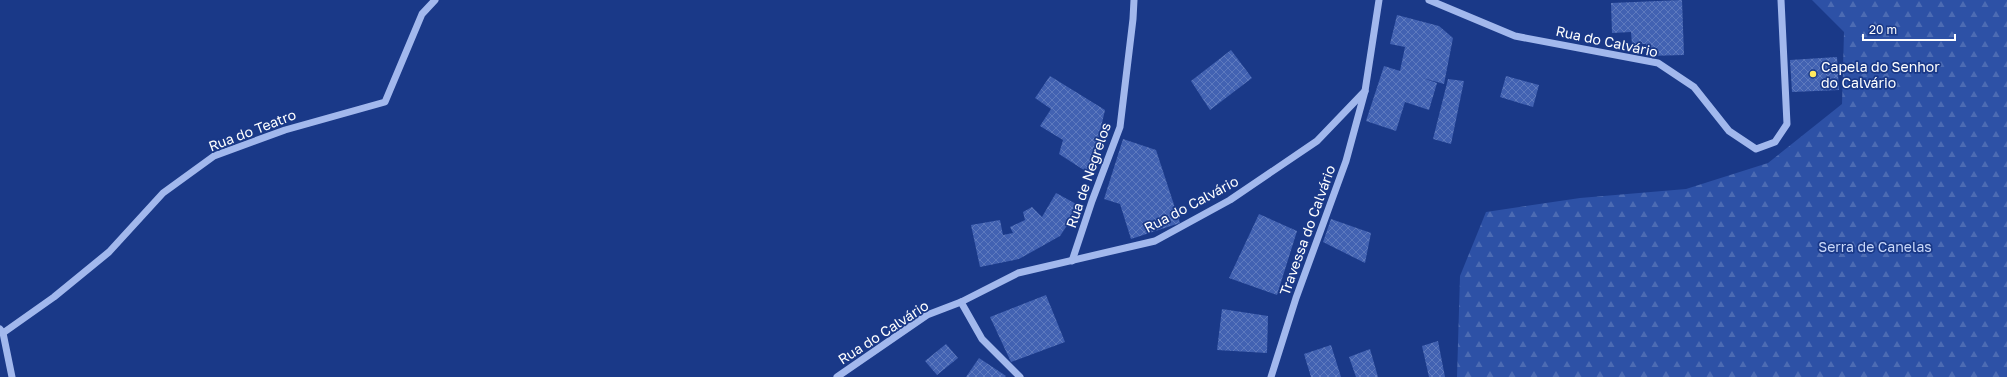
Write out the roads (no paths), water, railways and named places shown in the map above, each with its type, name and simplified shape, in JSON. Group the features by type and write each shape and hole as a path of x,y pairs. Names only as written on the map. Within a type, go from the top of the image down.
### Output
{"street":[{"name":"Rua do Teatro","path":"2,331 54,297 109,252 163,193 214,156 285,130 385,102 422,14 436,0"},
{"name":"Rua de Negrelos","path":"1072,261 1092,201 1120,126 1134,0"},
{"path":"1365,91 1379,0"},
{"name":"Rua do Calvário","path":"1429,0 1515,36 1658,63 1694,87 1729,131 1756,149 1775,142 1787,124 1782,48 1781,0"},
{"name":"Rua do Calvário","path":"837,377 926,315 961,302 1018,273 1155,241 1230,200 1317,141 1365,91"},
{"name":"Travessa do Calvário","path":"1271,377 1296,298 1346,161 1365,91"},
{"path":"961,302 982,339 1020,377"},
{"path":"2,331 12,377"}],"place":[{"name":"Capela do Senhor do Calvário","path":"1813,74"}],"park label":[{"name":"Serra de Canelas","path":"1875,246"}]}
